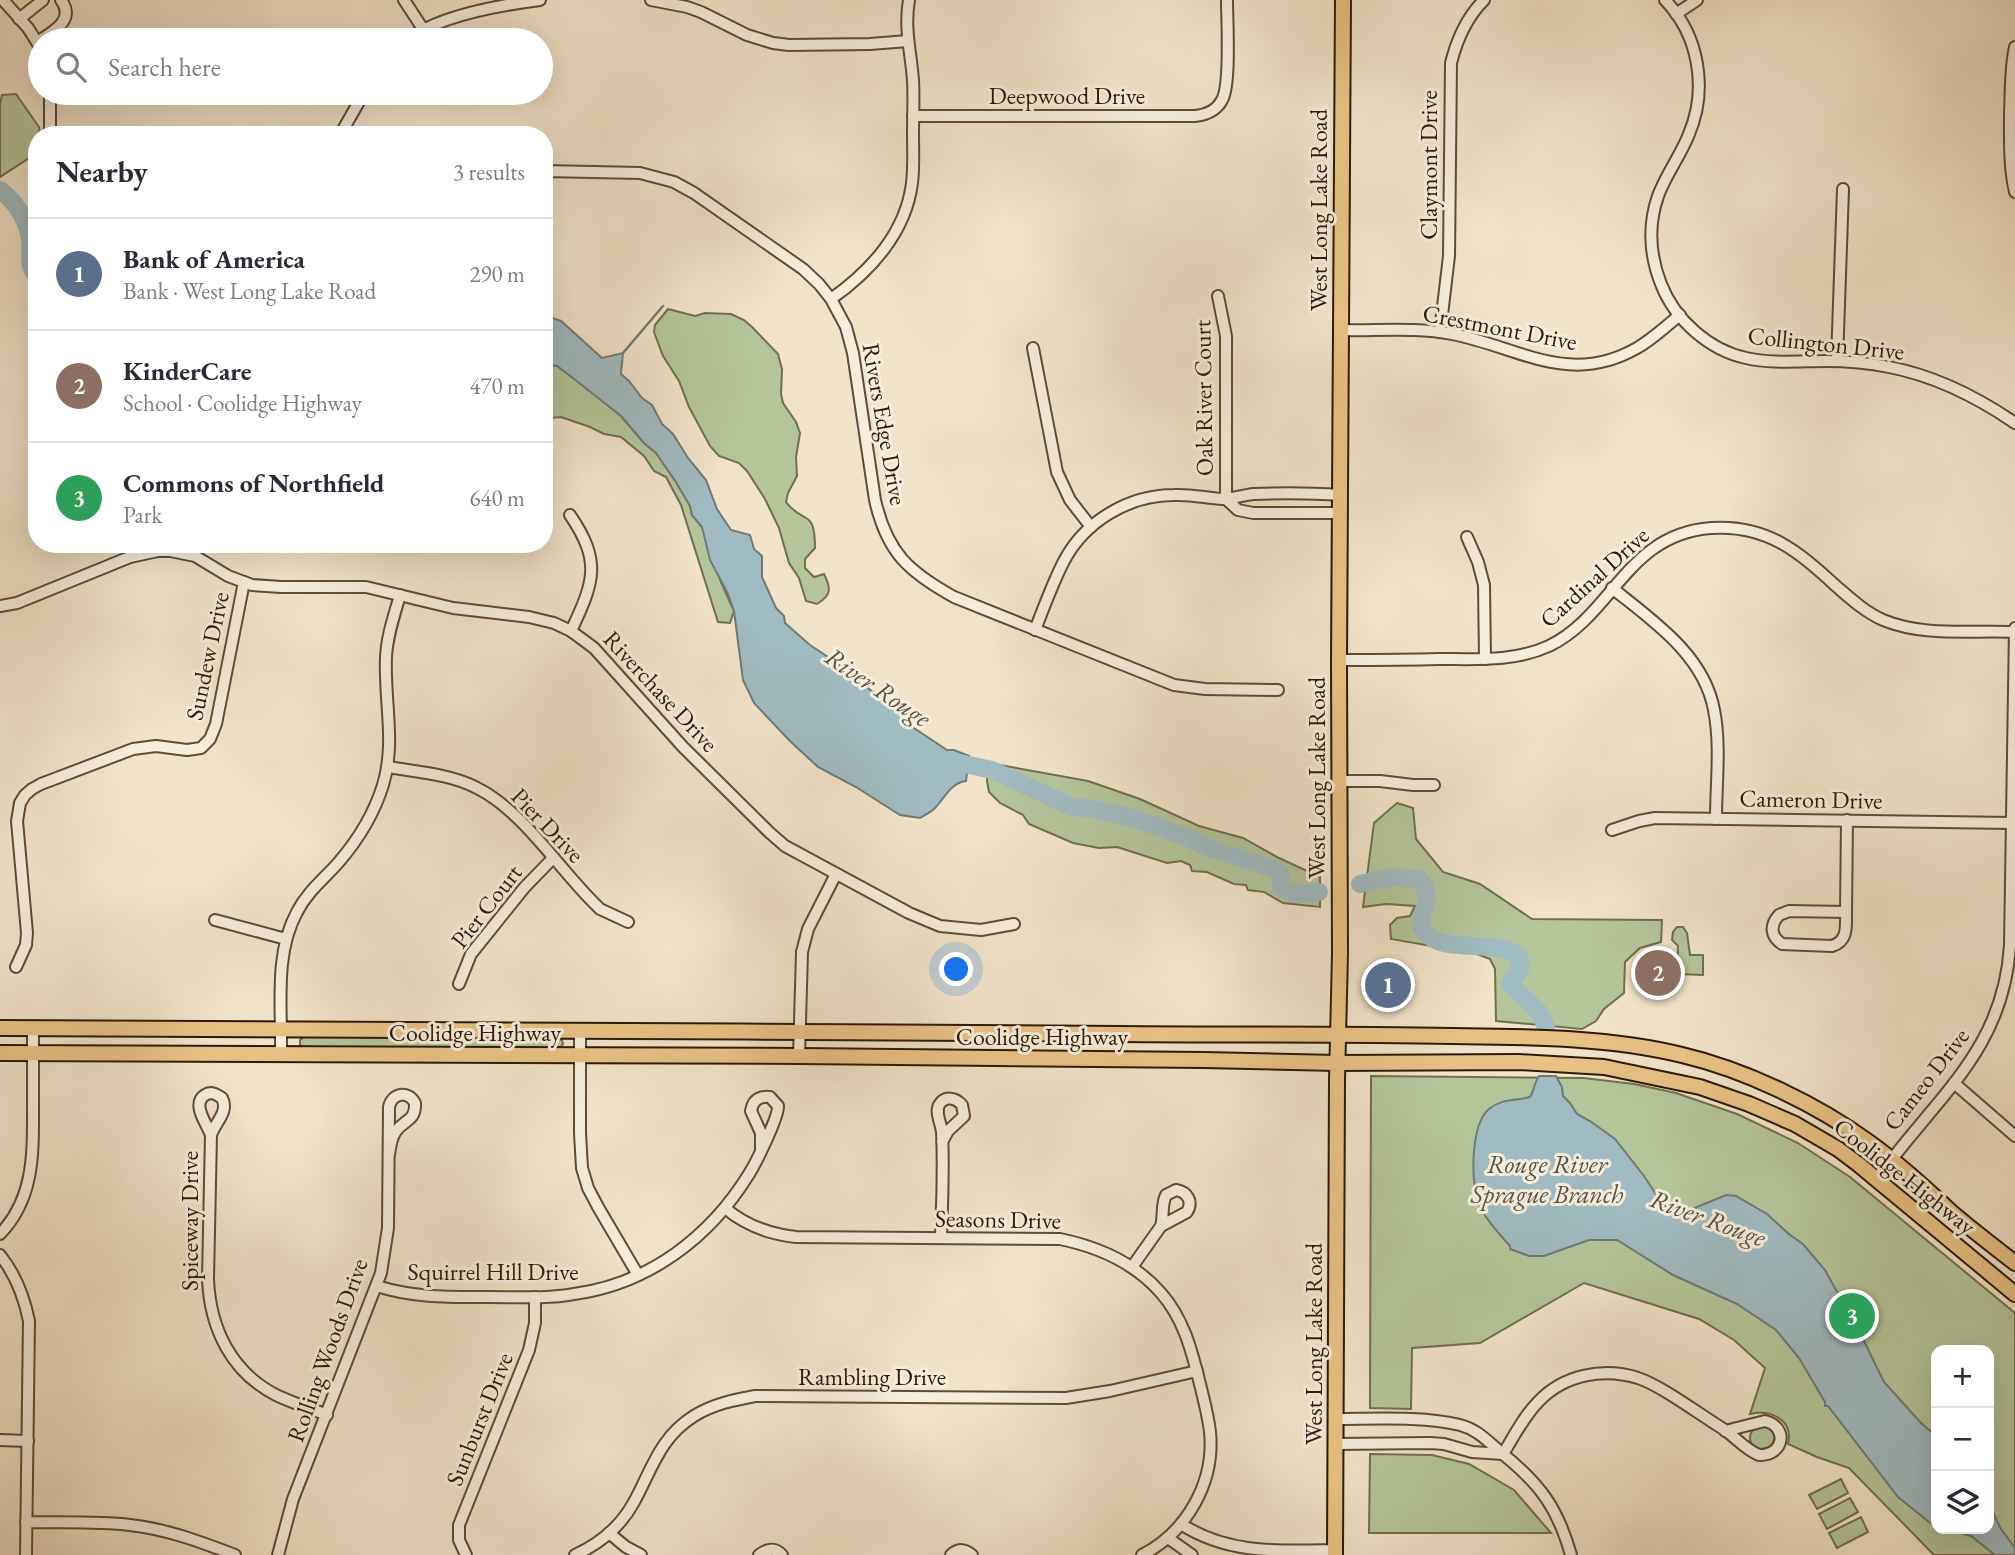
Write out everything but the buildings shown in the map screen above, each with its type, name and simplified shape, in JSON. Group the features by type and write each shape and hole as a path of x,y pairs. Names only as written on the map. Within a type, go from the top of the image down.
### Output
{"main road":[{"name":"West Long Lake Road","path":"1335,1552 1342,0"},
{"name":"Coolidge Highway","path":"0,1028 1338,1035 1493,1037 1602,1042 1684,1055 1794,1097 1837,1120 1891,1159 2015,1263"},
{"path":"1169,1059 1180,1051 1182,1035"},
{"path":"1204,1060 1207,1045 1221,1035"},
{"path":"1485,1062 1491,1059 1497,1048 1493,1037"},
{"path":"1519,1062 1516,1052 1518,1046 1521,1041 1529,1038"},
{"name":"Coolidge Highway","path":"0,1054 799,1056 1337,1063 1519,1062 1604,1068 1700,1087 1795,1124 1838,1149 1877,1179 2015,1294"}],"street":[{"path":"3,0 28,31"},
{"path":"19,19 43,0"},
{"path":"57,28 64,21 67,11 61,0"},
{"path":"404,0 422,28"},
{"path":"426,28 458,17 540,0"},
{"path":"651,0 703,7 747,35 773,43 870,44 908,41"},
{"path":"831,299 855,280 883,251 908,206 912,183 914,116 913,80 906,29 909,0"},
{"name":"Deepwood Drive","path":"914,116 1195,116 1210,112 1224,96 1227,84 1227,0"},
{"name":"Collington Drive","path":"1665,0 1690,37 1699,77 1698,105 1690,132 1659,195 1654,209 1651,236 1652,250 1664,292 1688,326 1709,342 1746,358 1776,362 1837,361 1890,367 1930,378 1975,398 2015,423"},
{"path":"1676,14 1697,0"},
{"name":"Claymont Drive","path":"1440,332 1449,256 1451,63 1461,33 1479,2"},
{"path":"2015,47 2010,142 2015,192"},
{"path":"50,105 50,126"},
{"path":"345,126 357,105"},
{"name":"Rivers Edge Drive","path":"553,171 640,173 674,182 803,269 819,284 831,299 846,327 851,345 878,515 895,551 924,581 954,597 1174,685 1205,690 1278,690"},
{"path":"1837,361 1843,189"},
{"name":"Oak River Court","path":"1218,296 1226,336 1226,499"},
{"name":"Crestmont Drive","path":"1340,330 1440,332 1555,364 1586,365 1634,350 1680,315"},
{"path":"1034,348 1058,472 1070,500 1091,527"},
{"path":"1035,630 1072,547 1091,527 1120,507 1154,496 1185,495 1226,499 1254,494 1340,495"},
{"path":"1226,499 1238,510 1253,513 1339,513"},
{"path":"570,515 589,547 592,564 586,598 572,631"},
{"name":"Cardinal Drive","path":"1339,660 1514,657 1551,645 1582,622 1643,556 1659,544 1709,528 1738,528 1757,532 1788,546 1858,605 1894,624 1920,630 2015,629"},
{"path":"1467,537 1484,585 1485,659"},
{"name":"Riverchase Drive","path":"0,606 17,603 130,557 149,553"},
{"name":"Riverchase Drive","path":"180,553 195,556 228,576 262,586 366,587 453,608 529,617 572,631 604,657 683,747 785,846 909,913 940,926 981,930 1014,924"},
{"name":"Sundew Drive","path":"16,967 26,945 27,933 17,821 20,803 32,789 133,749 156,746 195,750 206,744 214,733 244,582"},
{"path":"1612,588 1682,649 1704,679 1714,709 1717,732 1716,818"},
{"path":"281,1054 282,968 290,926 304,900 363,830 388,767 390,728 386,656 390,628 400,595"},
{"name":"Cameo Drive","path":"1877,1179 1975,1056 1993,1022 2004,989 2012,945 2015,629"},
{"name":"Pier Drive","path":"388,767 452,779 476,787 497,800 600,909 628,922"},
{"path":"1339,781 1434,785"},
{"name":"Cameron Drive","path":"1612,830 1655,818 2012,823"},
{"path":"1846,912 1783,912 1773,922 1773,936 1786,946 1832,947 1845,936 1846,912 1847,820"},
{"name":"Pier Court","path":"459,984 471,954 524,888 553,858"},
{"path":"799,1056 802,952 808,929 836,874"},
{"path":"215,920 286,939"},
{"path":"0,1234 19,1209 29,1182 33,1157 33,1028"},
{"path":"580,1030 582,1168 588,1188 638,1275"},
{"path":"1954,1083 2015,1136"},
{"name":"Rolling Woods Drive","path":"278,1555 293,1499 377,1286 387,1241 390,1102 400,1095 410,1096 415,1102 415,1112 413,1117 395,1132 389,1155"},
{"name":"Spiceway Drive","path":"211,1135 209,1289 211,1308 219,1334 238,1366 257,1383 277,1395 327,1415"},
{"path":"941,1238 942,1142"},
{"name":"Squirrel Hill Drive","path":"377,1286 422,1296 565,1296 591,1291 638,1275 683,1249 707,1228 740,1188 761,1150"},
{"name":"Seasons Drive","path":"725,1208 744,1222 780,1235 809,1238 1060,1239 1100,1249 1132,1267 1162,1294 1176,1313 1188,1338 1210,1433 1207,1474 1194,1507 1168,1538 1142,1555"},
{"path":"1132,1267 1161,1226"},
{"path":"0,1255 16,1279 29,1321 26,1555"},
{"name":"Sunburst Drive","path":"466,1555 459,1540 459,1525 529,1350 535,1323 536,1297"},
{"name":"Rambling Drive","path":"609,1533 627,1512 653,1461 673,1434 695,1415 729,1401 755,1396 1066,1398 1197,1371"},
{"path":"1503,1454 1541,1399 1563,1383 1591,1374 1612,1373 1646,1382 1759,1455 1772,1453 1781,1439 1777,1427 1765,1420 1725,1431"},
{"path":"1336,1419 1432,1421 1459,1425 1480,1433 1520,1466 1546,1496 1561,1522 1571,1555"},
{"path":"0,1440 28,1441"},
{"path":"1336,1444 1430,1443 1472,1452 1503,1454"},
{"path":"26,1522 131,1525 192,1539 235,1555"},
{"path":"1181,1524 1218,1545 1234,1548 1335,1552"},
{"path":"575,1555 609,1533 641,1555"},
{"path":"1168,1538 1192,1555"},
{"path":"759,1555 770,1549 782,1555"},
{"path":"951,1555 955,1551 963,1550 972,1555"}],"green space":[{"path":"16,94 38,126 28,126 28,159 0,177 0,104 2,95"},
{"path":"668,309 695,316 705,313 731,314 744,320 778,354 782,369 783,403 800,433 796,457 797,476 786,502 807,518 813,527 815,548 805,559 805,568 814,577 824,574 829,587 828,594 817,604 806,601 799,578 789,563 779,528 765,499 739,463 719,456 710,446 689,407 679,381 663,356 654,332 655,325"},
{"path":"553,365 621,416 656,453 676,482 690,506 692,515 702,527 734,611 730,623 718,622 681,505 666,477 654,471 644,456 621,437 604,434 561,417 553,418"},
{"path":"989,763 1088,781 1140,799 1199,826 1243,838 1320,877 1320,907 1283,903 1264,892 1248,890 1246,885 1234,884 1207,872 1192,871 1190,865 1181,861 1167,863 1117,847 1099,848 1073,843 1029,824 1023,815 1000,803 989,792"},
{"path":"1397,803 1413,808 1416,839 1443,872 1480,884 1532,919 1662,920 1661,942 1640,948 1625,962 1624,993 1604,1009 1596,1021 1582,1029 1496,1021 1495,969 1490,959 1477,954 1391,939 1390,925 1397,918 1410,916 1415,906 1386,904 1363,907 1374,823"},
{"path":"1677,927 1683,927 1687,933 1690,955 1703,955 1703,975 1677,974 1678,946 1672,940"},
{"path":"305,1036 555,1039 562,1040 563,1044 559,1049 307,1048 300,1045 300,1040"},
{"path":"1371,1076 1584,1078 1634,1084 1676,1093 1737,1114 1798,1143 1850,1177 2015,1313 2015,1555 1934,1555 1849,1468 1788,1444 1788,1428 1779,1418 1766,1413 1750,1414 1765,1368 1734,1340 1699,1319 1584,1283 1480,1343 1412,1348 1411,1409 1370,1408"},
{"path":"1762,1426 1773,1433 1774,1438 1767,1449 1762,1450 1751,1443 1750,1438 1757,1427"},
{"path":"1370,1454 1432,1455 1469,1464 1514,1490 1551,1533 1369,1533"},
{"path":"1841,1479 1848,1493 1817,1509 1809,1495"},
{"path":"1850,1498 1858,1512 1827,1529 1819,1514"},
{"path":"1861,1517 1868,1532 1837,1548 1829,1533"}],"water":[{"path":"553,318 561,321 602,358 623,353 621,374 642,398 652,405 662,424 673,434 706,480 717,509 731,530 750,535 754,549 762,556 762,577 776,608 784,616 785,623 834,664 848,667 914,728 947,750 969,756 966,781 952,788 932,811 920,818 900,815 818,767 790,741 754,703 743,680 734,611 710,560 702,527 692,515 690,506 676,482 656,453 621,416 553,365"},
{"name":"Rouge River Sprague Branch","path":"1539,1076 1556,1076 1563,1096 1577,1114 1615,1139 1663,1205 1690,1210 1726,1195 1736,1196 1767,1214 1803,1244 1825,1270 1884,1382 1931,1432 1931,1523 1898,1497 1828,1406 1825,1406 1799,1358 1776,1330 1737,1304 1673,1275 1617,1240 1589,1240 1544,1256 1529,1256 1510,1249 1480,1207 1473,1171 1475,1142 1478,1128 1489,1109 1504,1101 1530,1097"},
{"path":"1994,1514 2015,1548 2015,1555 1995,1555 1971,1536 1964,1534 1994,1534"}],"waterway":[{"name":"River Rouge","path":"0,190 15,205 28,231"},
{"path":"623,353 663,306"},
{"name":"River Rouge","path":"946,760 992,770 1072,807 1136,819 1211,849 1275,869 1280,873 1281,887 1290,892 1319,892"},
{"name":"River Rouge","path":"1360,884 1392,877 1419,879 1427,895 1421,920 1424,931 1443,943 1508,950 1519,956 1521,967 1510,984 1539,1012 1546,1027"}],"place":[{"name":"KinderCare","path":"1658,973"},
{"name":"Bank of America","path":"1388,985"},
{"name":"Commons of Northfield","path":"1852,1316"}]}
